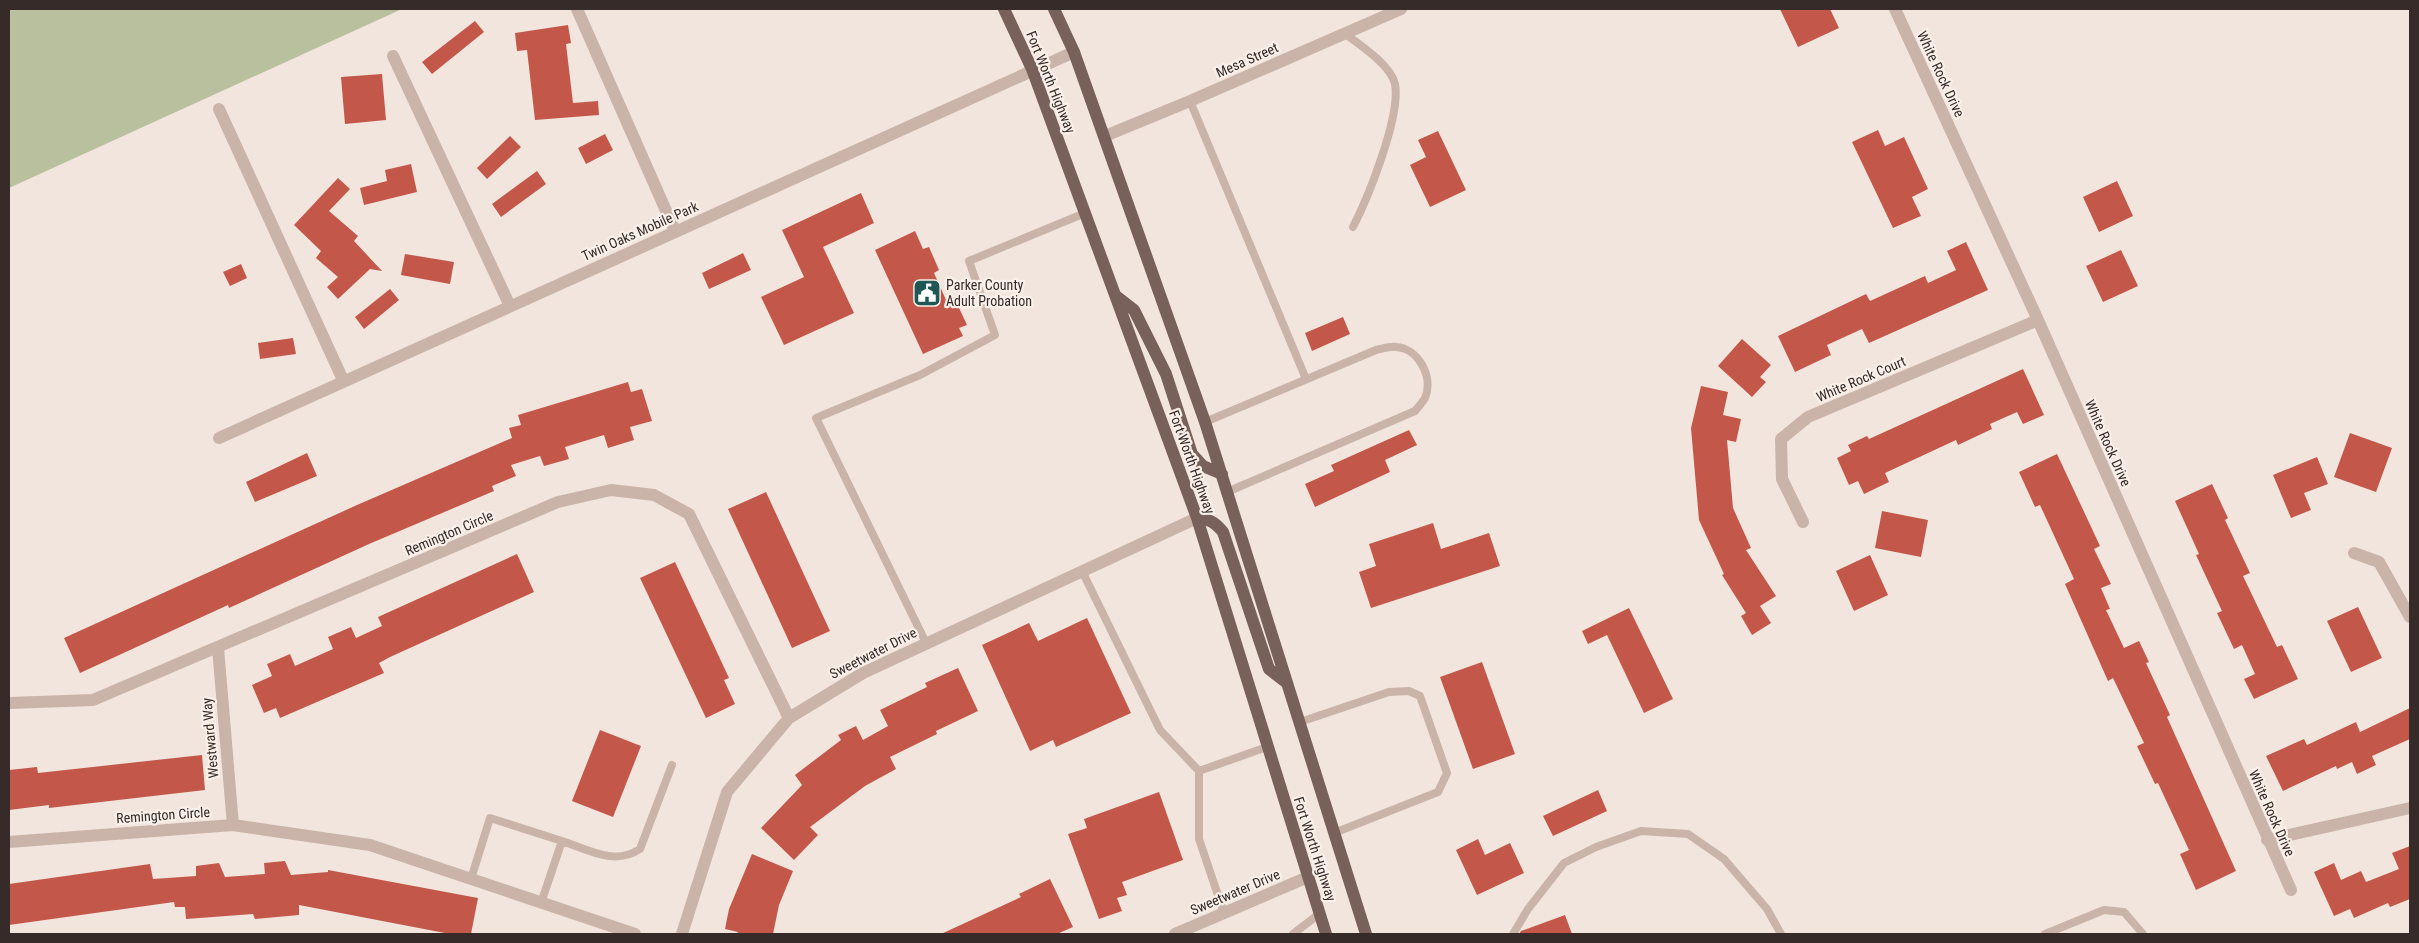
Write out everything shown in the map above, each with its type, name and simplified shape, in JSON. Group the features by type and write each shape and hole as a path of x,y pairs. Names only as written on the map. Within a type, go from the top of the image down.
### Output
{"main road":[{"name":"Fort Worth Highway","path":"1004,9 1032,70 1197,518 1326,934"},
{"name":"Fort Worth Highway","path":"1054,9 1074,52 1105,136 1205,422 1366,934"},
{"path":"1116,296 1134,310 1166,374 1192,454 1203,466 1222,474"},
{"path":"1197,518 1212,521 1222,532 1269,668 1273,674 1287,683"}],"street":[{"path":"577,9 675,231"},
{"name":"Mesa Street","path":"1105,136 1190,102 1400,9"},
{"name":"White Rock Drive","path":"1895,9 2038,320 2290,890"},
{"name":"Twin Oaks Mobile Park","path":"218,438 1074,52"},
{"path":"393,56 510,306"},
{"path":"219,109 343,380"},
{"name":"White Rock Court","path":"1803,522 1782,478 1781,439 1808,417 2038,320"},
{"name":"Remington Circle","path":"9,704 93,700 558,502 611,490 654,495 689,514 789,718"},
{"name":"Sweetwater Drive","path":"682,934 727,792 789,718 863,673 1197,518"},
{"path":"2354,553 2378,562 2410,617"},
{"name":"Westward Way","path":"218,648 233,825"},
{"path":"2267,840 2410,808"},
{"name":"Remington Circle","path":"9,842 233,825 370,845 635,934"},
{"name":"Sweetwater Drive","path":"1175,934 1308,877"}],"lane":[{"path":"1344,33 1377,56 1395,83 1394,106 1370,194 1353,227"},
{"path":"1190,102 1306,379"},
{"path":"926,643 816,418 920,376 995,335 969,261 1085,213"},
{"path":"1205,422 1376,350 1396,347 1413,352 1422,364 1427,381 1425,398 1415,410 1227,492"},
{"path":"1082,571 1160,730 1199,771 1199,839 1224,913"},
{"path":"1300,722 1389,692 1409,691 1420,696 1425,706 1447,773 1438,792 1334,833"},
{"path":"1199,771 1267,747"},
{"path":"471,879 490,818 614,858 629,856 640,849 672,765"},
{"path":"1513,934 1528,909 1564,862 1596,847 1641,831 1688,834 1724,859 1767,909 1781,934"},
{"path":"541,903 562,841"},
{"path":"2045,934 2104,910 2124,912 2143,934"},
{"path":"1293,934 1319,914"}],"green space":[{"path":"9,9 402,9 9,188"}],"building":[{"path":"1780,9 1830,9 1839,28 1798,47"},
{"path":"475,21 484,32 432,74 422,62"},
{"path":"568,25 571,43 566,44 573,103 598,101 599,115 535,120 527,50 517,51 515,33"},
{"path":"382,74 386,120 345,124 341,77"},
{"path":"1878,130 1885,146 1904,137 1928,189 1912,197 1921,216 1893,228 1852,142"},
{"path":"1438,131 1466,190 1430,207 1410,165 1426,157 1418,140"},
{"path":"605,134 613,150 586,164 578,148"},
{"path":"510,136 521,147 487,179 477,168"},
{"path":"411,164 417,192 364,205 360,188 387,181 385,170"},
{"path":"537,171 546,184 501,217 492,204"},
{"path":"338,178 350,189 329,211 358,236 354,241 382,271 370,269 338,299 327,287 338,277 316,258 321,251 294,225"},
{"path":"2117,181 2133,216 2099,232 2083,197"},
{"path":"861,193 874,223 823,247 854,313 784,345 761,297 804,277 782,230"},
{"path":"915,231 923,249 929,247 939,270 934,273 946,300 954,297 967,325 959,328 963,336 923,354 875,250"},
{"path":"1966,242 1988,290 1869,343 1862,329 1827,345 1831,355 1795,372 1778,336 1866,294 1870,301 1925,276 1928,283 1956,270 1947,251"},
{"path":"2121,250 2138,286 2103,302 2086,266"},
{"path":"743,253 751,270 709,289 702,273"},
{"path":"405,254 454,262 450,284 401,275"},
{"path":"241,264 247,278 230,286 223,272"},
{"path":"390,289 399,300 364,329 355,317"},
{"path":"1343,317 1350,334 1312,351 1305,333"},
{"path":"293,338 296,354 260,359 258,343"},
{"path":"1742,339 1771,365 1760,377 1766,382 1752,397 1718,366"},
{"path":"2023,369 2044,415 2023,424 2017,412 1990,424 1992,429 1958,445 1956,440 1885,473 1889,482 1864,494 1858,481 1849,485 1837,458 1851,451 1848,445 1867,436 1869,439"},
{"path":"628,382 631,392 642,389 652,421 630,427 634,440 608,448 604,435 565,447 569,459 544,466 540,456 511,465 516,476 492,486 494,491 369,544 229,608 228,605 80,673 64,638 357,505 512,438 509,428 521,425 518,415"},
{"path":"1701,386 1728,392 1723,415 1741,419 1736,442 1727,440 1733,508 1751,548 1746,550 1776,596 1760,606 1771,623 1752,635 1741,616 1746,613 1722,575 1724,574 1699,520 1691,428"},
{"path":"1409,430 1417,445 1385,460 1390,472 1315,507 1305,484 1334,471 1331,465"},
{"path":"2350,433 2392,448 2376,492 2334,477"},
{"path":"307,453 317,476 255,502 246,482"},
{"path":"2057,454 2100,546 2094,549 2111,584 2101,588 2110,609 2106,610 2124,648 2139,641 2149,662 2146,663 2170,715 2167,717 2236,871 2196,890 2180,854 2189,850 2158,783 2155,784 2137,746 2144,743 2113,678 2108,681 2065,584 2074,579 2040,505 2035,507 2019,472"},
{"path":"2317,457 2328,484 2304,493 2311,510 2291,518 2273,475"},
{"path":"2212,484 2228,518 2225,520 2250,573 2243,576 2277,647 2282,645 2298,679 2254,699 2244,679 2255,674 2242,645 2234,649 2217,613 2222,611 2196,555 2199,554 2175,501"},
{"path":"766,492 830,631 792,648 728,509"},
{"path":"1882,511 1928,520 1921,557 1875,548"},
{"path":"1433,523 1441,549 1489,533 1500,566 1371,608 1359,572 1376,566 1369,544"},
{"path":"517,554 534,592 390,657 379,663 384,673 280,718 276,708 264,713 252,685 272,676 267,664 290,654 295,666 333,649 328,637 351,627 356,638 382,626 378,617"},
{"path":"1870,555 1888,595 1854,611 1836,571"},
{"path":"675,562 729,678 724,680 735,704 706,718 640,578"},
{"path":"2358,607 2382,658 2351,672 2327,621"},
{"path":"1629,608 1673,699 1644,713 1607,635 1588,644 1582,631"},
{"path":"1087,618 1131,713 1056,747 1053,740 1030,751 982,645 1029,623 1038,641"},
{"path":"1482,662 1515,754 1473,769 1440,677"},
{"path":"958,668 978,711 936,731 937,734 890,757 896,769 865,786 810,827 818,835 794,860 761,828 802,785 795,775 841,740 838,735 856,726 863,740 888,726 880,710 927,687 925,683"},
{"path":"2410,708 2410,739 2372,756 2376,765 2357,774 2352,762 2337,769 2336,766 2283,791 2266,756 2304,739 2307,745 2356,722 2360,732"},
{"path":"600,730 641,746 613,817 572,801"},
{"path":"202,755 205,790 49,808 49,805 9,810 9,770 37,767 38,773"},
{"path":"1598,790 1607,811 1553,836 1543,816"},
{"path":"1159,792 1183,860 1122,882 1127,895 1117,898 1122,911 1099,919 1068,834 1087,828 1084,819"},
{"path":"1478,839 1485,855 1510,843 1524,873 1477,895 1456,850"},
{"path":"2410,846 2410,899 2390,907 2388,903 2354,918 2350,909 2334,916 2314,872 2334,863 2341,880 2361,871 2366,882 2399,869 2392,853"},
{"path":"752,854 793,871 779,905 773,934 737,934 738,932 725,929 729,909"},
{"path":"285,861 291,875 328,872 328,870 478,898 471,934 450,934 299,905 299,915 255,919 253,914 186,919 185,907 175,907 174,902 9,925 9,884 150,864 153,879 196,876 196,866 219,863 225,877 265,874 264,863"},
{"path":"1050,879 1073,927 1057,934 941,934 1021,897 1019,894"},
{"path":"1565,915 1572,934 1519,934 1521,931"}],"place":[{"name":"Parker County Adult Probation","path":"927,293"}]}
